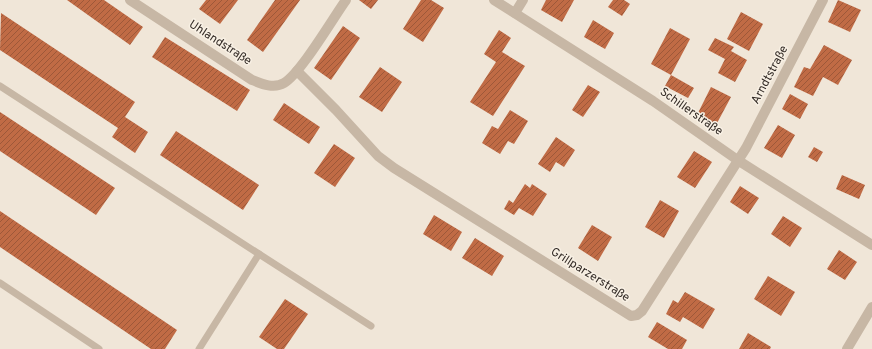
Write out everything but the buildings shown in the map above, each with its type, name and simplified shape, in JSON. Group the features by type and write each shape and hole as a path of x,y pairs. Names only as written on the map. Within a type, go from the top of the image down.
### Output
{"street":[{"name":"Uhlandstraße","path":"130,0 252,80 267,86 284,83 297,71 346,0"},
{"name":"Schillerstraße","path":"494,0 653,101 739,161 872,245"},
{"path":"515,13 523,0"},
{"name":"Arndtstraße","path":"739,161 823,0"},
{"name":"Grillparzerstraße","path":"297,71 336,110 378,156 394,168 631,316 637,316 642,311 739,161"},
{"path":"847,349 872,307"}],"lane":[{"path":"0,86 371,326"},
{"path":"199,349 259,254"},
{"path":"0,283 99,349"}]}
